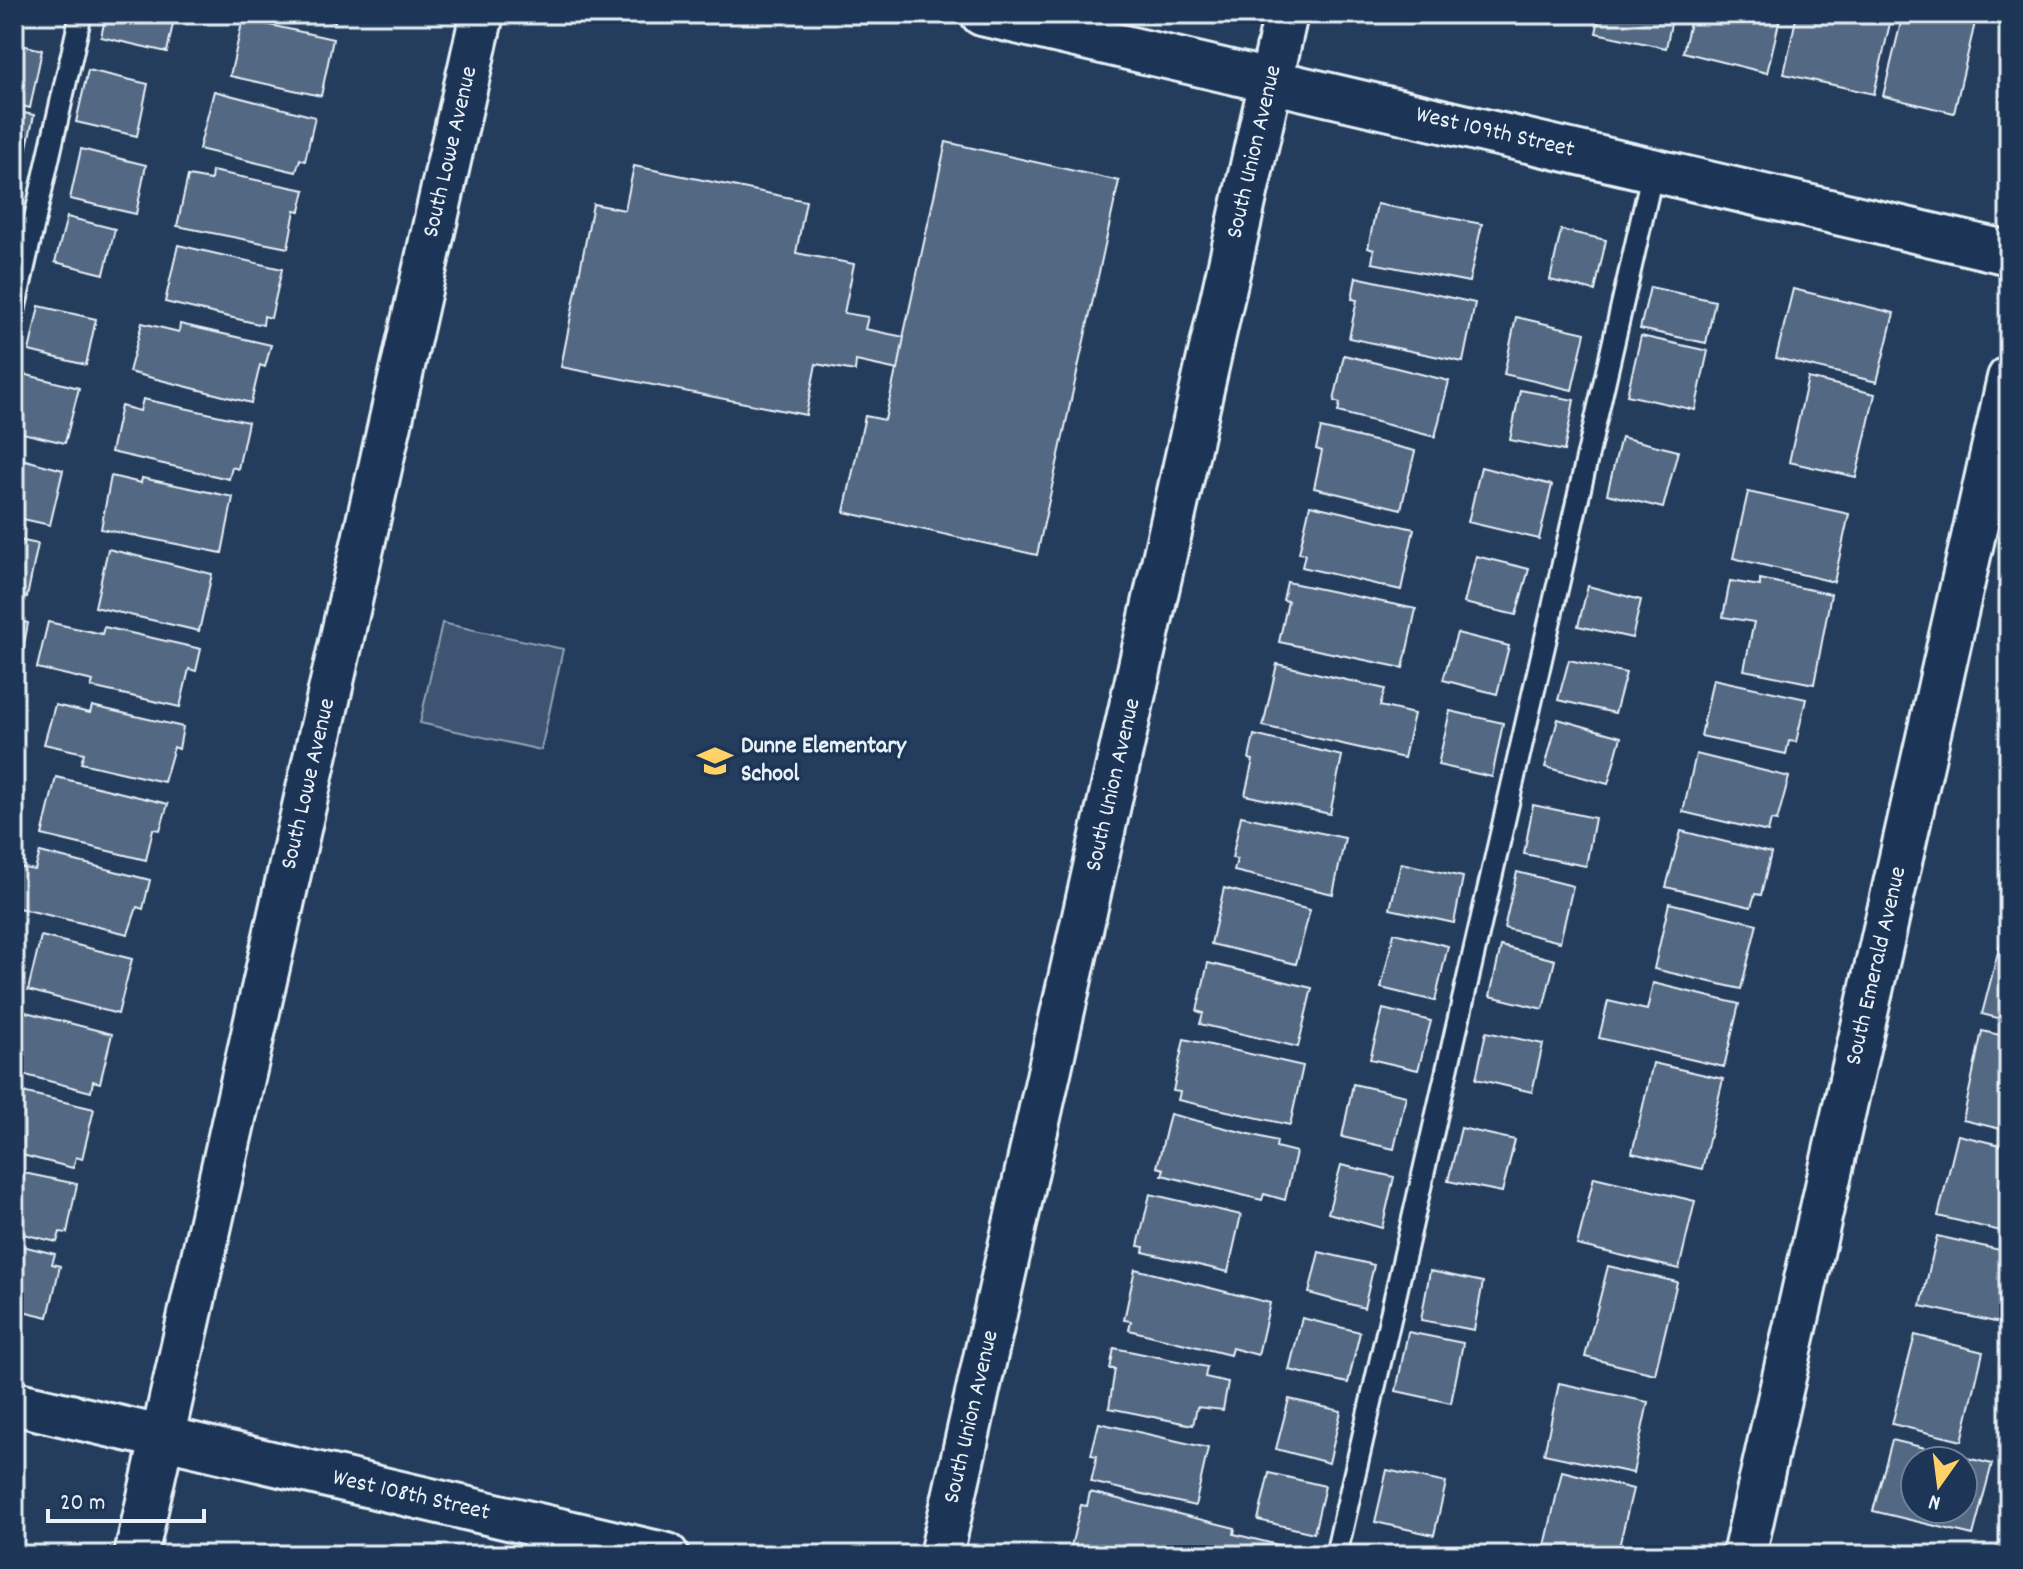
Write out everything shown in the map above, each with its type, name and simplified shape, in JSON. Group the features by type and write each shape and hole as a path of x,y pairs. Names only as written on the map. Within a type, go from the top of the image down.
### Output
{"street":[{"name":"South Lowe Avenue","path":"136,1555 482,14"},
{"name":"West 109th Street","path":"982,14 2009,253"},
{"name":"South Union Avenue","path":"941,1555 1286,14"},
{"name":"South Emerald Avenue","path":"1744,1555 2009,378"},
{"name":"West 108th Street","path":"14,1403 162,1438 535,1540 667,1555"}],"lane":[{"path":"14,311 81,14"},
{"path":"1336,1555 1653,170"}],"shaded area":[{"path":"442,623 563,649 541,750 420,723"}],"building":[{"path":"106,14 175,14 167,52 101,37"},
{"path":"301,14 336,14 335,22"},
{"path":"1515,14 1555,14 1553,23"},
{"path":"1600,14 1673,14 1666,48 1596,33"},
{"path":"1692,14 1781,14 1767,73 1683,52"},
{"path":"1797,14 1892,14 1874,94 1784,74"},
{"path":"1903,14 1977,14 1954,113 1883,96"},
{"path":"243,19 333,39 321,96 230,76"},
{"path":"14,43 42,50 30,108 14,104"},
{"path":"88,70 148,84 137,136 76,122"},
{"path":"214,91 315,117 305,161 300,159 296,172 199,149"},
{"path":"14,111 34,115 23,165 14,163"},
{"path":"946,142 1119,181 1037,555 844,512 865,416 885,420"},
{"path":"81,149 146,165 136,214 70,199"},
{"path":"634,166 806,201 796,253 854,264 844,313 868,317 865,329 904,337 898,370 856,361 855,371 816,364 806,415 561,367 593,204 625,210"},
{"path":"212,171 305,190 300,211 295,210 288,248 177,226 188,176 211,180"},
{"path":"1377,204 1482,224 1469,282 1372,263 1374,250 1368,248"},
{"path":"67,217 115,229 104,274 55,262"},
{"path":"1561,230 1606,240 1595,291 1550,280"},
{"path":"178,245 282,269 271,318 264,316 263,325 165,302"},
{"path":"1356,277 1475,303 1463,362 1349,338 1357,300 1352,299"},
{"path":"1650,287 1715,301 1706,343 1640,329"},
{"path":"1793,289 1894,313 1877,382 1776,358"},
{"path":"39,306 96,319 86,365 29,351"},
{"path":"1516,317 1585,333 1572,390 1504,374"},
{"path":"142,323 179,332 180,324 271,345 265,367 260,365 251,403 129,372"},
{"path":"1641,336 1708,351 1695,410 1627,395"},
{"path":"1344,355 1449,381 1435,437 1338,412 1340,403 1334,401"},
{"path":"19,373 79,388 65,443 14,431 14,393"},
{"path":"1808,378 1875,394 1856,477 1789,462"},
{"path":"1520,390 1574,400 1564,451 1510,440"},
{"path":"143,399 248,422 238,469 232,467 229,479 111,452 121,406 140,411"},
{"path":"1321,428 1415,451 1401,509 1314,488 1322,451 1316,449"},
{"path":"1621,437 1678,451 1663,508 1607,494"},
{"path":"14,457 63,470 50,525 14,517"},
{"path":"1481,467 1552,485 1539,539 1468,522"},
{"path":"111,476 141,483 142,478 233,497 222,553 101,529"},
{"path":"1748,492 1849,514 1834,582 1733,558"},
{"path":"1310,505 1414,529 1401,590 1302,567 1305,554 1299,553"},
{"path":"14,539 38,544 27,597 14,594"},
{"path":"108,549 212,574 199,631 95,607"},
{"path":"1476,556 1529,569 1516,615 1464,603"},
{"path":"1760,579 1831,594 1814,684 1744,670 1754,622 1723,617 1730,581 1760,586"},
{"path":"1287,582 1416,609 1403,668 1279,642 1288,601 1283,600"},
{"path":"1588,586 1641,600 1632,638 1578,626"},
{"path":"14,620 28,623 19,671 14,670"},
{"path":"48,622 102,634 104,627 201,649 196,671 189,669 180,707 91,687 93,681 37,668"},
{"path":"1457,633 1509,646 1497,694 1443,680"},
{"path":"1569,660 1626,673 1615,713 1558,700"},
{"path":"1277,664 1385,689 1380,706 1414,714 1404,758 1263,726"},
{"path":"1713,679 1806,699 1796,742 1789,741 1786,754 1701,736"},
{"path":"55,705 90,713 92,706 183,727 179,749 174,747 164,782 81,763 84,753 44,744"},
{"path":"1450,711 1503,723 1492,777 1438,765"},
{"path":"1558,719 1621,737 1608,784 1545,767"},
{"path":"1254,735 1342,756 1330,814 1245,795 1253,760 1249,759"},
{"path":"1696,754 1789,777 1777,821 1771,820 1768,832 1683,812"},
{"path":"56,777 168,804 160,830 153,829 146,860 42,835"},
{"path":"1533,805 1595,818 1586,866 1524,854"},
{"path":"1241,816 1345,838 1333,894 1234,871 1237,859 1232,858"},
{"path":"1681,831 1771,853 1761,895 1755,894 1751,907 1666,887"},
{"path":"40,852 150,880 143,909 137,907 128,934 14,907 14,866 35,870"},
{"path":"1401,863 1463,877 1454,923 1390,909"},
{"path":"1517,872 1573,886 1560,942 1504,928"},
{"path":"1224,888 1310,910 1296,964 1211,944"},
{"path":"1669,903 1757,924 1741,989 1654,969"},
{"path":"1394,933 1448,946 1435,1001 1381,988"},
{"path":"2003,933 2009,934 2009,1021 1982,1014"},
{"path":"41,936 132,959 118,1014 28,990"},
{"path":"1501,946 1555,960 1543,1009 1490,996"},
{"path":"1208,963 1312,988 1298,1047 1200,1024 1203,1013 1197,1011"},
{"path":"1653,983 1739,1004 1724,1067 1599,1038 1608,1001 1647,1010"},
{"path":"14,1009 112,1034 100,1083 93,1081 91,1092 14,1072"},
{"path":"1383,1009 1431,1021 1418,1070 1370,1059"},
{"path":"1982,1031 2009,1037 2009,1131 1963,1120"},
{"path":"1486,1032 1543,1044 1532,1092 1476,1079"},
{"path":"1184,1039 1303,1066 1290,1125 1178,1100 1180,1092 1173,1091"},
{"path":"1653,1063 1723,1079 1702,1169 1632,1153"},
{"path":"1353,1084 1406,1096 1394,1149 1342,1137"},
{"path":"14,1090 94,1109 82,1159 76,1157 73,1168 14,1153"},
{"path":"1170,1114 1277,1141 1276,1147 1296,1152 1285,1200 1264,1194 1262,1200 1162,1175 1164,1169 1157,1167"},
{"path":"1461,1128 1515,1140 1502,1192 1448,1181"},
{"path":"1958,1135 2009,1147 2009,1233 1938,1216"},
{"path":"1341,1165 1394,1177 1382,1228 1328,1213"},
{"path":"14,1171 77,1184 67,1233 60,1232 57,1242 14,1232"},
{"path":"1594,1177 1695,1201 1679,1269 1577,1245"},
{"path":"1150,1194 1241,1215 1228,1272 1143,1252 1144,1247 1138,1246"},
{"path":"1937,1236 2009,1252 2009,1325 1921,1306"},
{"path":"14,1244 55,1254 52,1264 60,1266 48,1317 14,1309"},
{"path":"1319,1252 1374,1265 1364,1308 1309,1293"},
{"path":"1608,1266 1677,1282 1655,1374 1585,1357"},
{"path":"1135,1269 1270,1303 1258,1355 1232,1348 1230,1355 1129,1330 1131,1321 1124,1320"},
{"path":"1430,1271 1483,1282 1474,1330 1421,1320"},
{"path":"1302,1318 1360,1332 1348,1383 1289,1370"},
{"path":"1408,1332 1463,1343 1451,1403 1396,1391"},
{"path":"1915,1335 1983,1352 1962,1441 1892,1424"},
{"path":"1114,1348 1207,1367 1205,1377 1228,1382 1223,1410 1197,1407 1193,1425 1109,1408 1115,1369 1110,1369"},
{"path":"1559,1383 1648,1402 1633,1473 1544,1454"},
{"path":"1289,1399 1341,1411 1329,1463 1276,1449"},
{"path":"1099,1423 1208,1448 1195,1506 1091,1482 1097,1456 1091,1455"},
{"path":"1892,1440 1913,1445 1899,1445 1899,1517 1873,1511"},
{"path":"1979,1461 1992,1464 1979,1513"},
{"path":"1387,1470 1446,1483 1434,1535 1375,1522"},
{"path":"1562,1471 1633,1489 1617,1555 1543,1555"},
{"path":"1269,1473 1325,1486 1314,1533 1258,1520"},
{"path":"1090,1492 1235,1528 1234,1534 1310,1553 1069,1555 1081,1505 1087,1506"},
{"path":"1931,1525 1976,1525 1973,1535"},
{"path":"1867,1545 1915,1555 1865,1555"}],"place":[{"name":"Dunne Elementary School","path":"715,761"}]}
